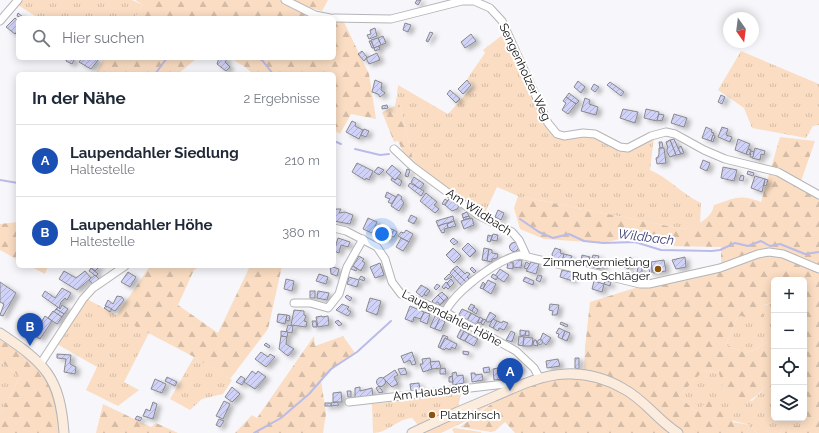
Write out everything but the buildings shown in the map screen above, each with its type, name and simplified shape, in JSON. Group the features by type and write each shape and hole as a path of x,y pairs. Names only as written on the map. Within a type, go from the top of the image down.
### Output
{"main road":[{"path":"0,333 27,350 40,362 53,380 59,394 64,433"},
{"path":"412,433 512,389 540,379 573,374 592,377 615,384 640,399 678,433"}],"street":[{"path":"285,0 320,16"},
{"name":"Sengenholzer Weg","path":"336,18 391,19 462,1 474,1 490,8 502,21 548,123 557,134 564,136 584,133 595,134 620,147 628,148 651,136 666,132 675,134 704,150 725,159 778,172 819,196"},
{"path":"0,21 12,2"},
{"name":"Am Wildbach","path":"394,149 412,166 478,215 512,232 519,240 526,255"},
{"name":"Laupendahler Höhe","path":"336,228 346,231 372,243 380,251 385,259 392,282 398,292 406,297 445,312 516,351 534,368 540,379"},
{"path":"294,303 310,303 328,308 339,294 347,267 363,239"},
{"path":"445,312 449,304 485,271 509,257 526,255 640,284 649,284 720,268 758,254 769,252 783,254 819,269"},
{"path":"40,362 83,299 93,288 123,268"},
{"name":"Am Hausberg","path":"349,402 505,384 512,389"}],"green space":[{"path":"22,0 132,0 143,5 136,16 35,16 18,5"},
{"path":"135,0 281,0 286,5 314,16 136,16 143,5"},
{"path":"289,0 328,0 322,11 299,5"},
{"path":"336,20 343,20 369,74 376,119 351,114 340,134 336,131 336,72 251,72 233,60 336,60"},
{"path":"505,33 539,105 548,129 552,134 557,137 592,137 629,150 638,147 654,137 650,170 657,173 701,203 700,224 683,229 518,196 497,187 484,215 414,163 397,95 398,85 448,114 473,86 467,79 485,53 483,50"},
{"path":"741,51 819,84 819,125 813,126 806,138 752,128 744,108 718,90"},
{"path":"103,60 195,60 180,72 96,72"},
{"path":"397,95 414,163 403,152 398,141 394,142 382,112 395,106"},
{"path":"780,137 815,141 799,187 819,199 819,433 779,433 784,426 800,426 803,421 807,421 807,277 771,277 771,303 764,305 762,322 738,315 726,345 747,353 771,341 771,385 755,397 746,402 740,403 724,392 719,373 704,370 679,396 695,411 711,400 730,414 733,422 750,425 757,433 684,433 655,409 584,373 590,302 638,287 721,270 721,247 664,246 625,238 602,243 544,239 520,229 514,208 518,196 683,229 698,224 710,215 714,205 738,198 747,198 761,202"},
{"path":"16,222 16,259 0,250 0,224"},
{"path":"34,268 47,268 45,274"},
{"path":"149,268 197,268 194,270 178,305 218,333 249,268 282,268 268,329 230,379 194,357 116,316"},
{"path":"87,299 149,333 124,382 139,390 118,406 86,390 97,367 57,344"},
{"path":"771,303 771,341 747,353 726,345 738,315"},
{"path":"314,336 315,346 343,336 355,353 351,357 343,360 321,380 326,414 323,433 235,433 252,415 257,418"},
{"path":"0,340 26,358 40,371 44,377 57,409 59,433 0,433 0,413 20,377 0,361"},
{"path":"194,357 232,380 223,394 202,399 190,410 170,399"},
{"path":"0,361 20,377 0,413"},
{"path":"704,370 720,373 724,392 752,401 767,386 771,385 771,421 803,421 800,426 784,426 779,433 757,433 750,425 695,411 679,396"},
{"path":"573,377 599,382 628,394 674,433 515,433 505,422 495,431 491,432 460,427 494,402 496,398 550,380"},
{"path":"461,394 458,407 418,425 412,418 402,421 383,431 373,433 372,404"},
{"path":"494,401 466,421 441,433 420,433"},
{"path":"103,404 151,427 156,423 178,433 96,433"},
{"path":"455,428 481,433 454,433 452,429"}],"waterway":[{"name":"Wildbach","path":"156,72 166,60"},
{"name":"Wildbach","path":"262,60 271,72"},
{"name":"Wildbach","path":"336,142 341,144"},
{"name":"Wildbach","path":"355,149 380,155 389,154"},
{"name":"Wildbach","path":"0,180 16,183"},
{"name":"Wildbach","path":"520,219 539,232 553,238 569,234 584,241 603,243 635,242 661,250 712,251 720,250 735,243 748,246 761,241 770,246 780,244 805,254 819,252"},
{"path":"254,433 281,418 309,394 331,369 357,352 391,321"}],"place":[{"name":"Zimmervermietung Ruth Schläger","path":"658,269"},
{"name":"Laupendahler Höhe","path":"30,346"},
{"name":"Laupendahler Siedlung","path":"510,391"},
{"name":"Platzhirsch","path":"432,415"}]}
